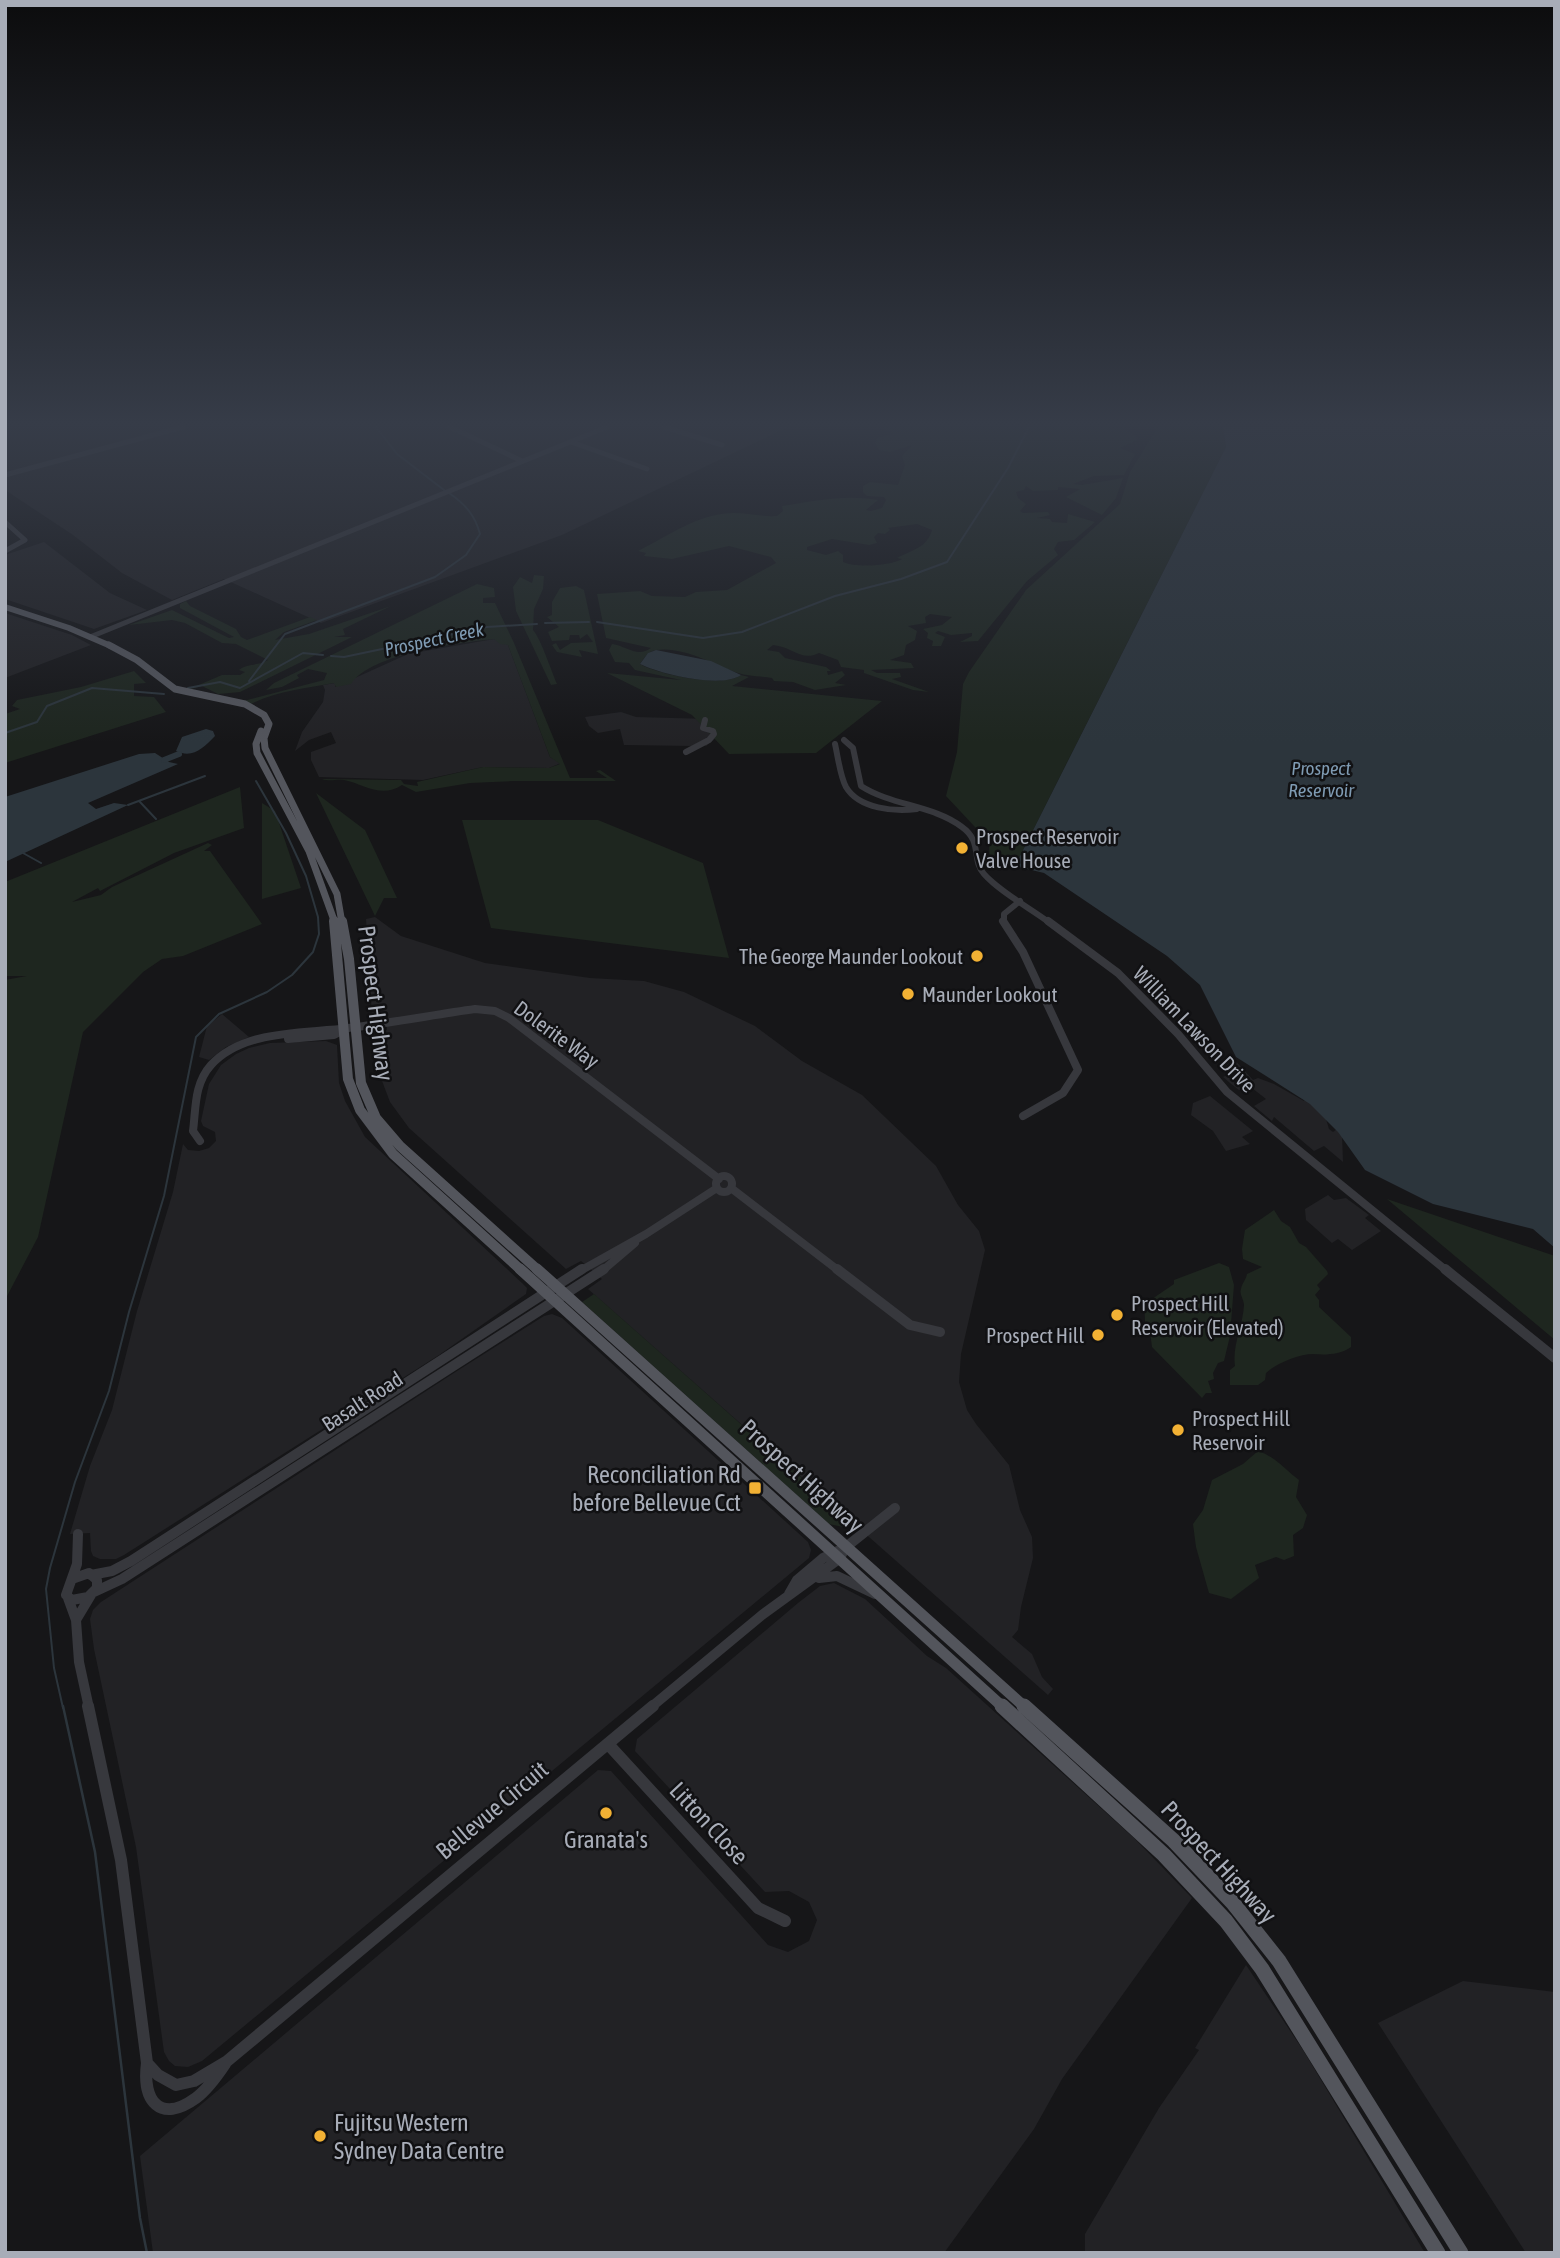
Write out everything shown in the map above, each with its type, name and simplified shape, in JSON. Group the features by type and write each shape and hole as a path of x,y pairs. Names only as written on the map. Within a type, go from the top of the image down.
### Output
{"main road":[{"path":"5,607 90,637"},
{"name":"Prospect Highway","path":"90,637 132,662 158,682 183,694 247,709 260,718 262,728 256,744 257,753 309,851 328,894 336,927 350,1028 349,1085 371,1130 393,1154 555,1293 839,1553 1174,1841 1233,1903 1279,1961 1461,2253"},
{"name":"Prospect Highway","path":"839,1553 884,1599 1179,1868 1239,1936 1317,2056 1438,2253"}],"street":[{"path":"5,551 22,544 24,537 18,532"},
{"path":"90,637 348,532"},
{"path":"686,752 709,740 714,734 713,731 703,728 705,720"},
{"name":"William Lawson Drive","path":"844,740 852,745 861,786 866,791 947,819 967,831 976,842 978,862 984,874 1118,973 1139,992 1227,1092 1555,1358"},
{"name":"William Lawson Drive","path":"835,744 850,793 882,808 904,812 918,809"},
{"path":"1020,901 1004,914 1002,920 1023,952 1078,1070 1076,1079 1064,1093 1023,1116"},
{"name":"Dolerite Way","path":"200,1141 193,1131 198,1089 210,1067 221,1056 248,1042 282,1037 289,1039 334,1035 350,1028 475,1009 495,1011 509,1018 718,1183"},
{"path":"718,1183 725,1190 731,1188 910,1325 940,1332"},
{"name":"Basalt Road","path":"93,1593 122,1579 555,1293 607,1267 646,1234 718,1183"},
{"name":"Basalt Road","path":"90,1574 112,1571 131,1561 403,1392"},
{"path":"839,1553 895,1508"},
{"path":"76,1620 97,1584 80,1554 78,1534"},
{"name":"Bellevue Circuit","path":"147,2063 164,2082 180,2086 226,2062 789,1594 813,1580 839,1553"},
{"name":"Bellevue Circuit","path":"789,1594 797,1580 839,1553"},
{"path":"80,1554 65,1591 68,1598 77,1601 93,1593"},
{"path":"72,1579 90,1574"},
{"path":"813,1580 825,1575 837,1576 884,1599"},
{"name":"Bellevue Circuit","path":"68,1598 76,1620 79,1662 121,1860 147,2063 146,2093 150,2100 163,2108 172,2108 197,2097 210,2085 226,2062"},
{"name":"Litton Close","path":"608,1744 758,1908 785,1921"}],"shaded area":[{"path":"69,532 567,532 321,623 224,579 172,600 122,573"},
{"path":"672,532 887,532 878,533 874,537 877,543 869,545 832,539 807,547 807,550 826,555 838,551 843,555 843,562 864,566 902,559 897,558 923,545 931,532 1083,532 1074,540 1058,542 1054,549 1058,555 1027,581 978,641 960,642 972,636 972,633 951,635 938,631 935,633 945,637 941,646 932,646 933,641 927,638 928,633 923,629 942,625 952,617 930,614 925,617 926,623 908,626 917,631 915,640 906,645 904,655 890,660 911,663 914,668 871,670 877,673 900,673 901,677 892,679 929,692 913,690 864,673 864,670 841,667 838,660 819,653 807,656 773,645 767,650 779,652 785,658 826,667 831,671 827,671 828,675 842,671 845,675 835,683 846,685 815,690 793,682 774,681 772,678 739,673 676,650 656,650 646,655 640,664 661,672 706,680 732,679 741,675 749,677 732,686 882,701 816,753 729,754 692,715 607,673 681,680 635,670 629,663 615,662 609,650 612,644 636,652 651,648 606,638 597,594 640,591 652,596 685,597 696,592 727,590 776,563 771,557 729,546 672,559 644,556 646,553 638,551"},
{"path":"1089,532 1183,532 1015,866 990,869 989,842 946,796 957,752 963,684 1026,590"},
{"path":"44,542 110,593 147,610 94,629 5,599 5,555"},
{"path":"534,575 544,576 543,589 534,609 533,630 543,647 557,684 551,685 516,611 513,587 520,577 532,583"},
{"path":"477,584 494,588 495,597 483,598 483,603 495,603 570,778 607,778 596,771 600,770 616,781 470,783 416,792 402,785 380,791 344,780 322,779 401,780 404,784 418,786 417,782 483,767 549,768 560,764 550,757 508,645 500,644 494,639 417,651 396,657 361,673 351,684 336,687 334,683 292,690 251,704 243,701 324,680 327,673 308,669 297,675 299,678 282,687 266,690 274,683"},
{"path":"576,586 584,590 598,654 579,650 582,657 557,652 552,645 556,643 560,650 571,643 593,642 587,634 580,639 579,635 570,635 569,640 552,641 548,632 559,627 547,617 552,615 552,602 560,588"},
{"path":"186,601 190,606 236,629 241,637 247,640 310,617 317,620 284,632 275,640 309,634 391,606 343,629 345,635 334,637 352,637 240,692 218,694 202,686 187,690 222,675 240,675 245,672 239,670 242,668 268,660 236,644 222,643 185,623 172,620 129,625 172,610 229,638 234,637 180,608 180,604"},
{"path":"5,613 72,635 91,645 5,678"},
{"path":"494,639 508,645 550,757 561,763 549,768 483,767 423,780 319,777 311,760 311,752 336,743 331,732 309,740 295,751 302,732 323,702 323,685 335,683 335,687 408,654"},
{"path":"134,671 146,683 134,684 134,696 154,697 166,712 5,763 5,714 20,709 12,706 17,700 81,687"},
{"path":"621,712 636,717 710,719 717,737 706,746 700,742 692,746 624,745 620,729 598,733 589,726 585,717"},
{"path":"240,787 244,828 174,853 100,891 98,888 72,902 101,895 112,887 208,843 212,845 204,851 210,851 262,924 183,956 162,959 143,972 83,1032 38,1237 5,1300 5,980 27,976 5,976 5,882"},
{"path":"316,793 365,830 397,898 384,898 375,916"},
{"path":"262,803 275,811 301,888 262,899"},
{"path":"462,820 598,820 703,863 729,958 491,928"},
{"path":"375,917 401,936 485,963 590,978 644,981 684,992 755,1026 802,1061 862,1095 936,1166 958,1205 979,1231 985,1250 961,1354 959,1382 967,1410 1009,1465 1020,1510 1032,1537 1033,1558 1018,1630 1012,1637 1032,1654 1042,1677 1053,1689 1048,1695 588,1289 602,1279 581,1261 566,1269 409,1128 390,1102 379,1073 373,1032 387,1030 387,1016 372,1015 366,919"},
{"path":"222,1014 249,1037 226,1047 209,1060 199,1057 207,1026"},
{"path":"326,1041 337,1045 339,1083 345,1101 365,1137 522,1283 527,1288 526,1294 439,1355 124,1555 116,1559 93,1556 90,1533 70,1534 90,1466 112,1410 137,1311 173,1192 183,1144 188,1150 199,1151 209,1148 216,1141 215,1132 203,1126 201,1121 209,1084 221,1065 249,1048 270,1043"},
{"path":"1234,1059 1253,1080 1258,1078 1274,1084 1304,1101 1307,1097 1326,1119 1329,1129 1333,1132 1337,1129 1342,1134 1343,1162 1324,1146 1314,1151 1274,1117 1272,1121 1254,1106 1266,1099 1252,1088 1239,1090 1223,1077 1227,1075 1218,1066"},
{"path":"1210,1096 1253,1131 1242,1137 1250,1144 1226,1151 1213,1131 1191,1115 1193,1103"},
{"path":"1328,1195 1334,1200 1346,1198 1369,1215 1365,1218 1381,1231 1352,1250 1338,1239 1332,1243 1306,1220 1305,1209"},
{"path":"1387,1199 1555,1256 1555,1340"},
{"path":"1274,1210 1281,1221 1290,1227 1299,1243 1306,1247 1327,1271 1328,1274 1317,1285 1320,1289 1315,1295 1319,1300 1319,1307 1351,1337 1351,1347 1337,1353 1307,1354 1288,1360 1266,1373 1265,1380 1258,1385 1230,1385 1230,1370 1235,1366 1235,1351 1244,1305 1242,1287 1247,1274 1262,1267 1243,1259 1245,1230"},
{"path":"1219,1263 1229,1267 1234,1285 1230,1336 1224,1361 1218,1363 1213,1373 1214,1379 1208,1381 1212,1393 1206,1393 1202,1398 1152,1347 1145,1321 1144,1298 1152,1299 1174,1284 1174,1280"},
{"path":"594,1294 853,1525 843,1527 829,1524 582,1302"},
{"path":"552,1314 562,1318 808,1542 811,1550 809,1558 202,2061 188,2067 175,2066 164,2052 136,1847 94,1649 90,1619 93,1610 101,1602 457,1371 544,1316"},
{"path":"1258,1451 1275,1460 1299,1480 1296,1497 1307,1515 1303,1528 1293,1535 1294,1556 1284,1560 1276,1557 1255,1565 1259,1578 1231,1599 1209,1593 1196,1547 1193,1524 1203,1510 1212,1480 1243,1464"},
{"path":"834,1583 865,1599 927,1656 946,1668 1134,1838 1192,1898 1062,2079 1034,2129 944,2253 153,2253 140,2156 598,1770 611,1771 768,1945 788,1952 809,1941 817,1920 809,1902 789,1891 765,1892 635,1751 637,1739 798,1603 820,1586"},
{"path":"1246,1965 1303,2050 1425,2253 1085,2253 1085,2234 1159,2108 1199,2050 1195,2048"},
{"path":"1463,1981 1555,1992 1555,2253 1526,2253 1378,2023"}],"water":[{"name":"Prospect Reservoir","path":"1183,532 1555,532 1555,1248 1533,1229 1433,1204 1365,1170 1338,1132 1310,1104 1236,1057 1200,985 1167,956 1044,873 1015,866"},
{"path":"656,650 711,661 741,675 720,681 691,679 640,664 648,653"},
{"path":"206,729 213,731 215,736 202,748 188,754 176,751 182,737"},
{"path":"155,753 178,764 88,803 96,809 114,803 128,805 5,862 5,797 139,754"}],"waterway":[{"path":"249,681 285,634 435,577 466,555 479,532"},
{"name":"Prospect Creek","path":"597,622 703,638 742,632 835,596 901,579 947,562 966,532"},
{"name":"Prospect Creek","path":"545,623 589,622"},
{"name":"Prospect Creek","path":"331,656 344,657 487,627 537,624"},
{"name":"Prospect Creek","path":"188,688 220,682 240,688 303,653 323,655"},
{"name":"Prospect Creek","path":"5,733 37,722 47,706 92,688 164,694"},
{"path":"164,760 179,754"},
{"path":"128,805 205,776"},
{"path":"63,1708 54,1668 46,1589 50,1568 75,1482 109,1391 129,1312 164,1196 196,1037 219,1014 267,992 292,975 313,952 319,934 318,917 306,876 286,833 256,781"},
{"path":"140,802 156,819"},
{"path":"23,853 41,863"},
{"path":"63,1706 95,1852 140,2218 147,2253"}],"place":[{"name":"Prospect Reservoir Valve House","path":"962,848"},
{"name":"The George Maunder Lookout","path":"977,956"},
{"name":"Maunder Lookout","path":"908,994"},
{"name":"Prospect Hill Reservoir (Elevated)","path":"1117,1315"},
{"name":"Prospect Hill","path":"1098,1335"},
{"name":"Prospect Hill Reservoir","path":"1178,1430"},
{"name":"Reconciliation Rd before Bellevue Cct","path":"755,1488"},
{"name":"Granata's","path":"606,1813"},
{"name":"Fujitsu Western Sydney Data Centre","path":"320,2136"}]}
